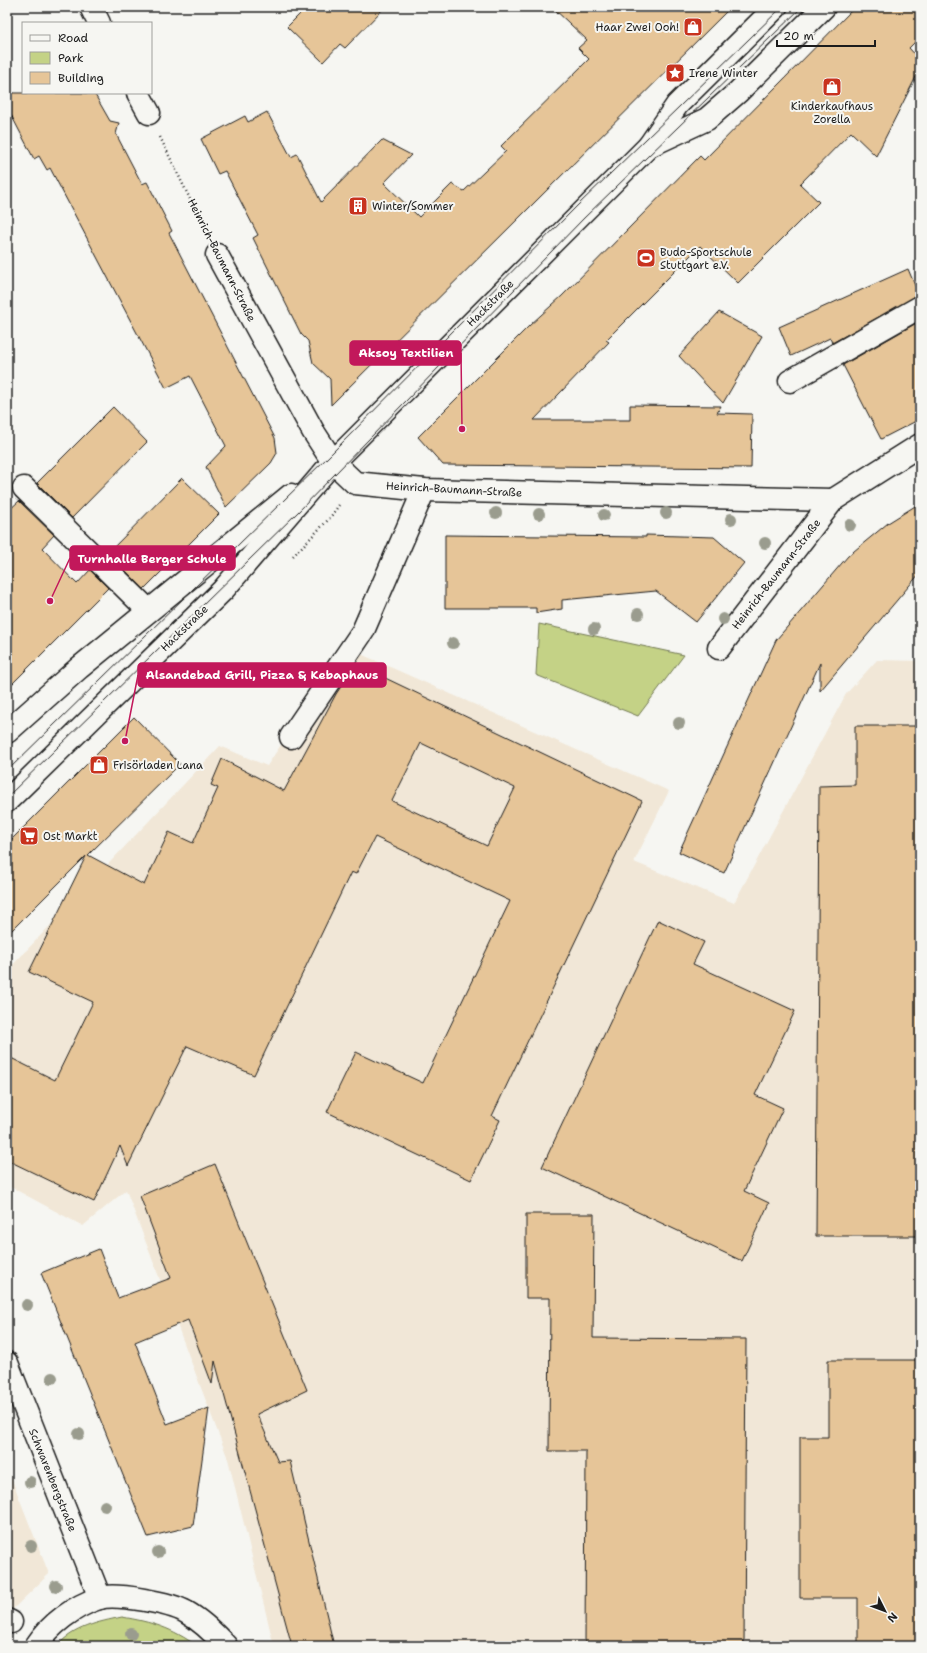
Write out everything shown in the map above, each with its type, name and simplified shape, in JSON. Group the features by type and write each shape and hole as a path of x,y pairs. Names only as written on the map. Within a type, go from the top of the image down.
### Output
{"main road":[{"path":"91,7 98,22"},
{"name":"Hackstraße","path":"7,801 223,590 336,466 649,146 677,105 776,7"},
{"name":"Hackstraße","path":"649,146 707,119 738,92 824,7"},
{"path":"139,94 149,113"},
{"name":"Heinrich-Baumann-Straße","path":"217,255 313,431 336,466 355,483 424,490 833,500"},
{"path":"790,381 920,307"},
{"name":"Heinrich-Baumann-Straße","path":"719,648 833,500 920,445"},
{"name":"Hackstraße","path":"7,732 34,706 148,610 336,466"},
{"path":"24,488 148,610"},
{"path":"291,737 363,631 424,490"},
{"name":"Schwarenbergstraße","path":"7,1363 100,1598"},
{"path":"36,1646 63,1616 100,1598 128,1598 160,1603 186,1612 212,1630 226,1646"}],"path":[{"name":"Heinrich-Baumann-Straße","path":"149,113 217,255"}],"shaded area":[{"path":"345,647 669,791 634,862 734,903 846,694 877,660 920,661 920,1646 274,1646 228,1459 126,1190 83,1226 7,1185 7,971 220,746 267,766"},
{"path":"7,1467 49,1574 13,1609 7,1619"}],"green space":[{"path":"539,624 684,655 638,716 536,675"},
{"path":"122,1617 143,1621 170,1630 197,1646 57,1646 71,1634 87,1626"}],"building":[{"path":"307,7 385,7 345,48 340,44 323,62 287,27"},
{"path":"552,7 731,7 331,405 330,379 313,363 308,341 301,334 253,238 258,235 225,171 218,174 201,139 245,116 248,122 267,112 291,157 297,154 321,202 382,140 411,155 384,183 419,217 452,184 464,191 506,151 501,146 589,59 578,48 587,40"},
{"path":"855,7 920,7 920,37 909,48 920,60 920,69 876,156 851,132 800,184 819,202 738,283 700,246 606,340 609,342 534,420 630,420 630,405 721,406 717,413 752,414 751,468 443,465 418,437 530,325 562,296 700,156 704,160"},
{"path":"7,93 95,94 110,121 119,123 116,134 142,184 147,182 172,231 169,233 275,438 277,453 271,463 226,507 206,467 226,446 190,376 166,388 50,168 47,170 39,156 34,159 7,107"},
{"path":"908,269 919,295 832,343 830,338 791,356 779,327"},
{"path":"719,312 762,336 723,403 679,356"},
{"path":"920,321 920,419 881,439 843,365"},
{"path":"113,407 147,442 72,518 37,483"},
{"path":"182,478 219,514 144,589 108,553"},
{"path":"19,501 54,535 42,548 77,584 90,570 108,588 7,689 7,512"},
{"path":"920,503 920,573 820,691 820,663 724,873 679,852 776,640 848,556 888,523"},
{"path":"445,535 646,537 646,535 714,537 744,563 696,622 656,591 562,600 562,609 536,613 536,608 445,608"},
{"path":"356,664 642,801 492,1116 500,1120 471,1180 327,1112 356,1052 423,1083 510,901 375,837 356,874 351,872 254,1075 187,1046 128,1166 120,1146 94,1202 7,1160 7,1056 55,1080 93,1002 29,972 86,856 7,935 7,844 134,717 180,764 88,855 144,885 169,832 193,843 218,788 211,785 222,759 284,791 336,694","holes":["421,743 515,788 487,846 392,801"]},
{"path":"855,726 920,726 920,1236 816,1236 819,786 855,785"},
{"path":"658,920 704,942 693,964 795,1011 755,1095 783,1108 744,1191 769,1203 742,1261 542,1167"},
{"path":"215,1164 307,1390 257,1414 278,1462 290,1461 334,1646 292,1646 215,1361 212,1384 188,1320 135,1342 167,1424 209,1408 193,1526 148,1537 41,1273 99,1249 118,1298 171,1278 140,1196"},
{"path":"526,1214 594,1214 593,1338 746,1339 744,1646 585,1646 586,1451 549,1451 550,1298 526,1298"},
{"path":"828,1360 920,1360 920,1646 858,1646 858,1598 800,1598 800,1437 828,1437"}],"tram line":[{"path":"7,771 329,456 578,205 782,7"},
{"path":"7,797 298,512 584,218 802,7"}],"place":[{"name":"Haar Zwei Ooh!","path":"693,27"},
{"name":"Irene Winter","path":"675,73"},
{"name":"Kinderkaufhaus Zorella","path":"832,87"},
{"name":"Winter/Sommer","path":"358,206"},
{"name":"Budo-Sportschule Stuttgart e.V.","path":"646,258"},
{"name":"Aksoy Textilien","path":"462,429"},
{"name":"Turnhalle Berger Schule","path":"50,601"},
{"name":"Alsandebad Grill, Pizza & Kebaphaus","path":"125,741"},
{"name":"Frisörladen Lana","path":"99,765"},
{"name":"Ost Markt","path":"29,836"}]}
